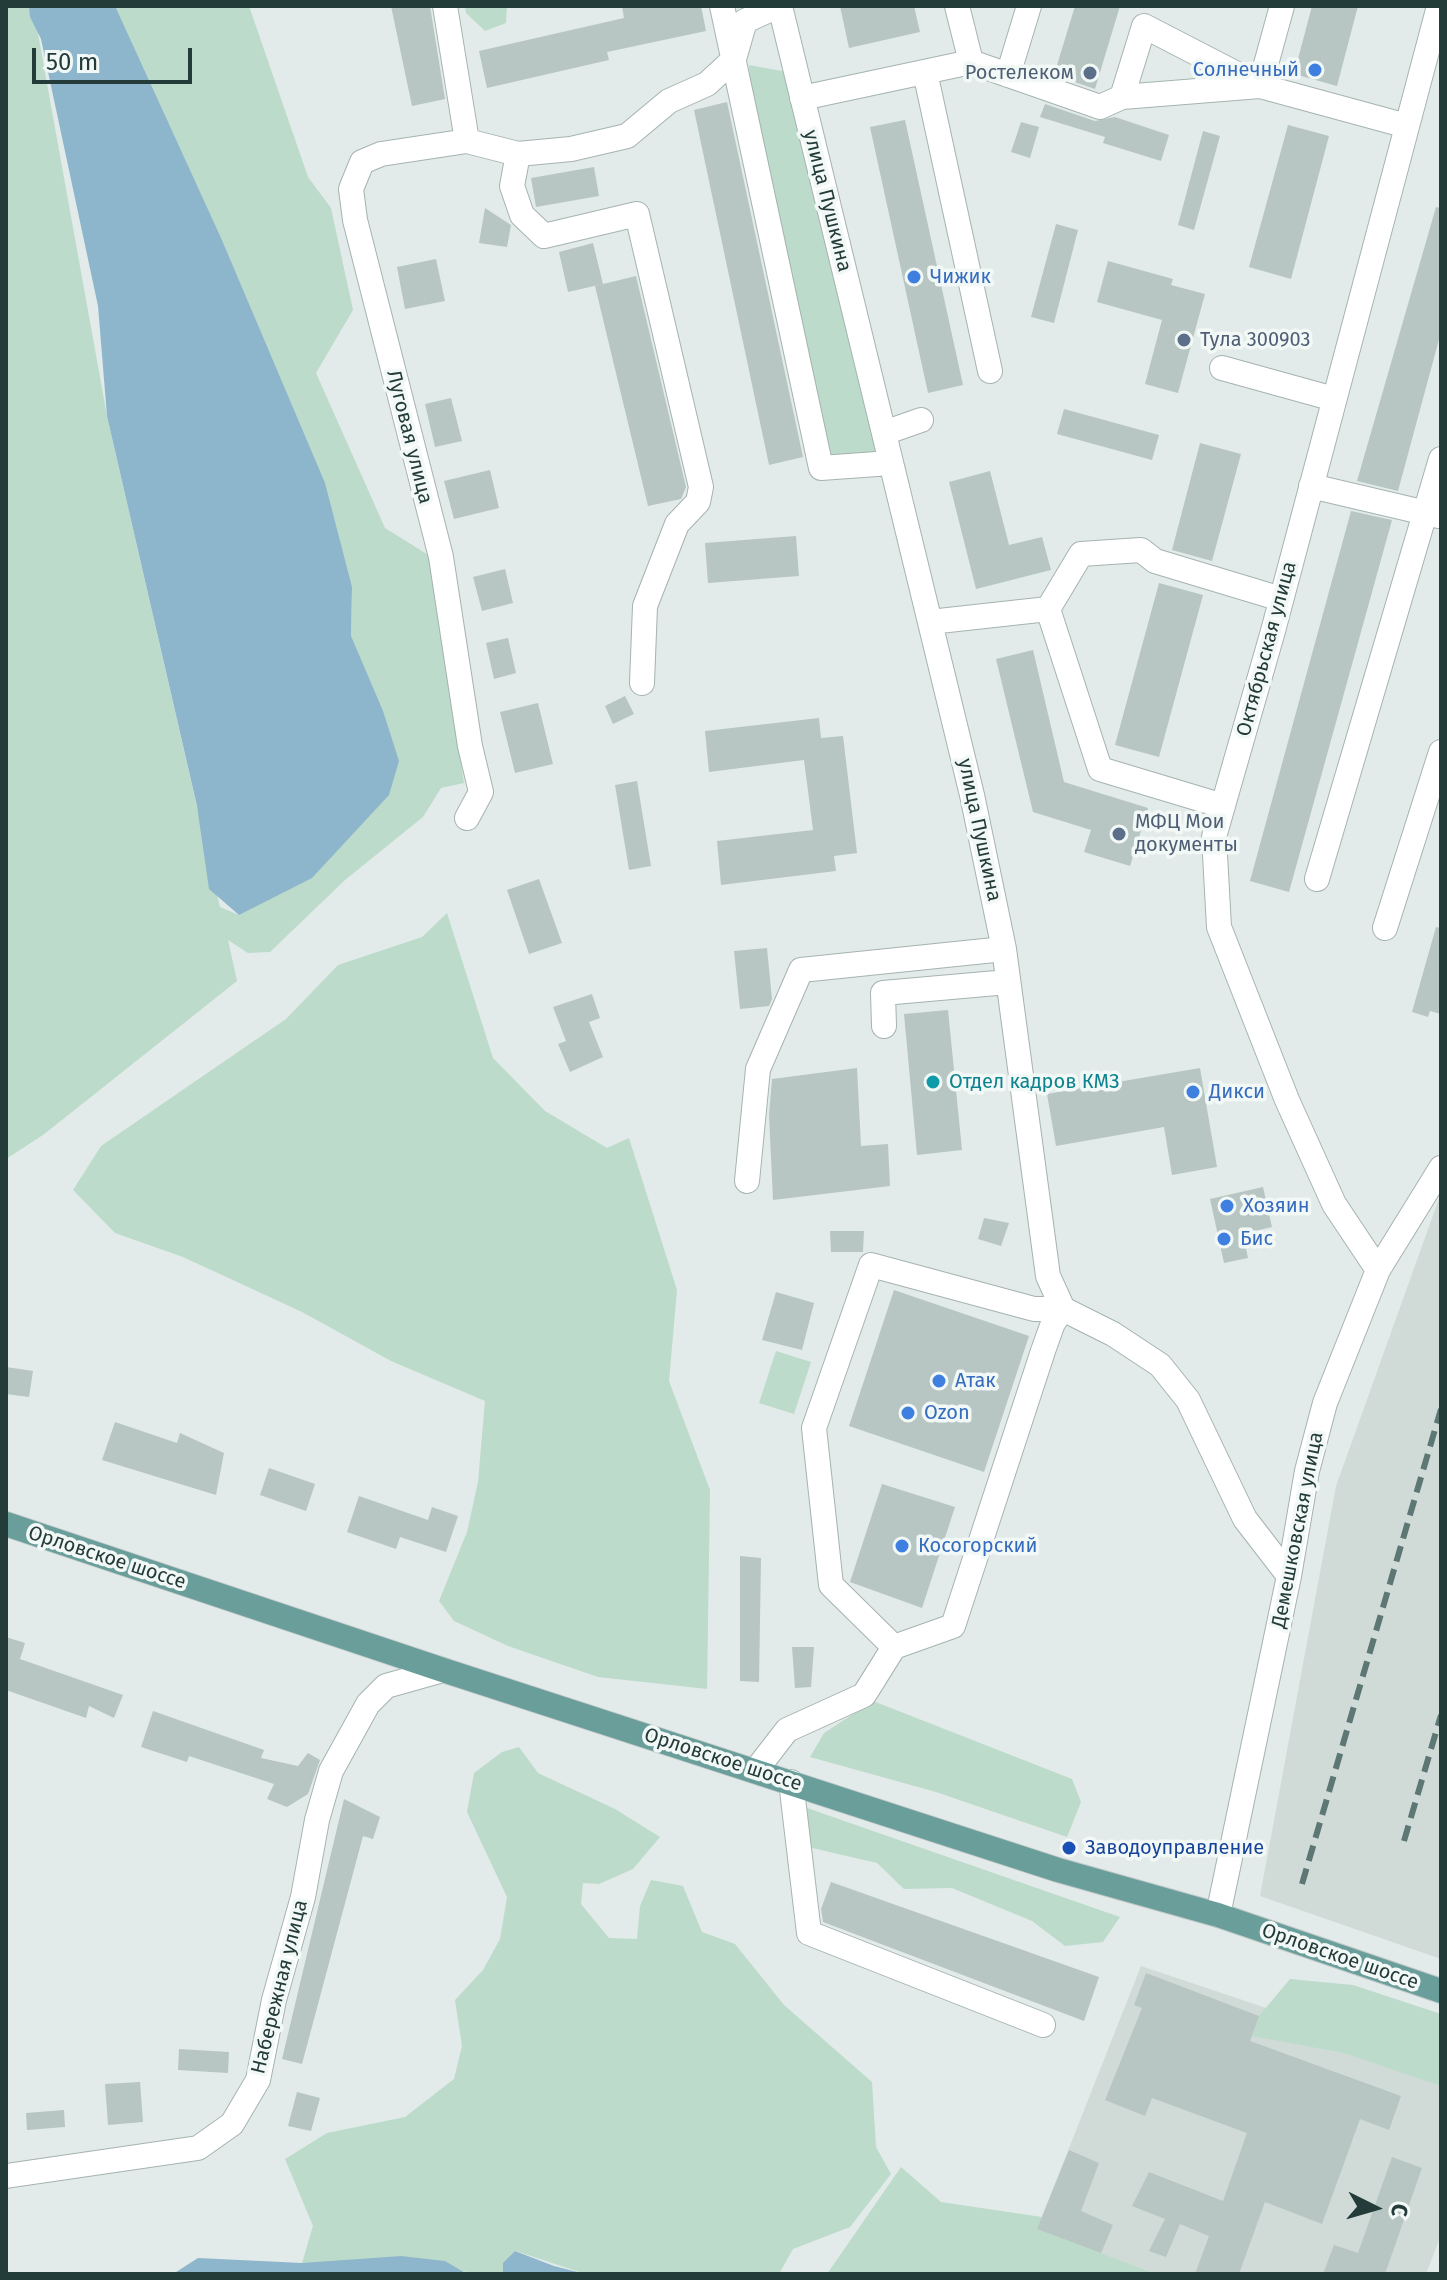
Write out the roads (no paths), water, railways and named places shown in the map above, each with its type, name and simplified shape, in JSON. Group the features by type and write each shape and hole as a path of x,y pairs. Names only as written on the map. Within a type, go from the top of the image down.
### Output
{"main road":[{"name":"Орловское шоссе","path":"6,1524 443,1670 1107,1885 1218,1915 1441,1991"}],"street":[{"path":"445,6 467,141"},
{"path":"722,6 821,468 891,463"},
{"path":"734,59 745,21 779,6"},
{"name":"улица Пушкина","path":"779,6 972,795 1004,949 1048,1276 1063,1309"},
{"path":"957,6 971,62"},
{"path":"1008,75 1029,6"},
{"path":"1260,86 1282,6"},
{"name":"Октябрьская улица","path":"1378,1270 1334,1204 1287,1100 1219,927 1214,837 1281,599 1439,6"},
{"path":"1122,97 1147,16 1260,86 1407,126"},
{"name":"Луговая улица","path":"467,818 481,792 441,557 355,220 351,189 362,162 381,154 467,141 518,154 571,149 627,136 669,101 707,84 734,59"},
{"path":"802,98 971,62 1100,107 1122,97 1260,86"},
{"path":"925,72 990,371"},
{"path":"518,154 512,186 522,215 544,236 637,214 694,456 701,487 698,502 677,524 645,606 642,683"},
{"path":"1222,368 1334,399"},
{"path":"884,433 921,420"},
{"path":"1317,879 1434,515 1441,459"},
{"path":"1311,486 1434,515"},
{"path":"1223,806 1100,769 1048,609 1081,554 1141,550 1155,561 1281,599"},
{"path":"930,622 1048,609"},
{"path":"1385,928 1441,752"},
{"path":"747,1181 758,1069 801,970 1004,949"},
{"path":"884,1026 883,993 1008,982"},
{"name":"Демешковская улица","path":"1218,1915 1289,1576 1307,1471 1325,1403 1378,1270 1441,1168"},
{"path":"894,1647 831,1585 814,1428 871,1265 1034,1309 1063,1309 1113,1334 1160,1365 1188,1400 1245,1519 1289,1576"},
{"path":"756,1770 773,1743 787,1730 864,1695 894,1647 953,1626 1043,1351 1053,1323 1063,1309"},
{"name":"Набережная улица","path":"6,2176 198,2148 232,2124 258,2080 274,2000 303,1897 317,1820 331,1771 368,1704 386,1686 443,1670"},
{"path":"791,1782 809,1933 1043,2025"}],"water":[{"path":"29,6 115,6 221,238 325,483 352,587 351,636 383,711 399,761 389,795 312,878 239,915 209,889 197,806 107,416 98,306 41,39 30,17"},
{"path":"515,2251 585,2274 503,2274 503,2263"},
{"path":"401,2256 445,2261 467,2274 173,2274 198,2258 302,2263"}],"railway":[{"path":"1302,1884 1441,1409"},
{"path":"1404,1841 1441,1715"}],"place":[{"name":"Солнечный","path":"1315,70"},
{"name":"Ростелеком","path":"1090,73"},
{"name":"Чижик","path":"914,277"},
{"name":"Тула 300903","path":"1184,340"},
{"name":"МФЦ Мои документы","path":"1119,834"},
{"name":"Отдел кадров КМЗ","path":"933,1082"},
{"name":"Дикси","path":"1193,1092"},
{"name":"Хозяин","path":"1227,1206"},
{"name":"Бис","path":"1224,1239"},
{"name":"Атак","path":"939,1381"},
{"name":"Ozon","path":"908,1413"},
{"name":"Косогорский","path":"902,1546"},
{"name":"Заводоуправление","path":"1069,1848"}]}
